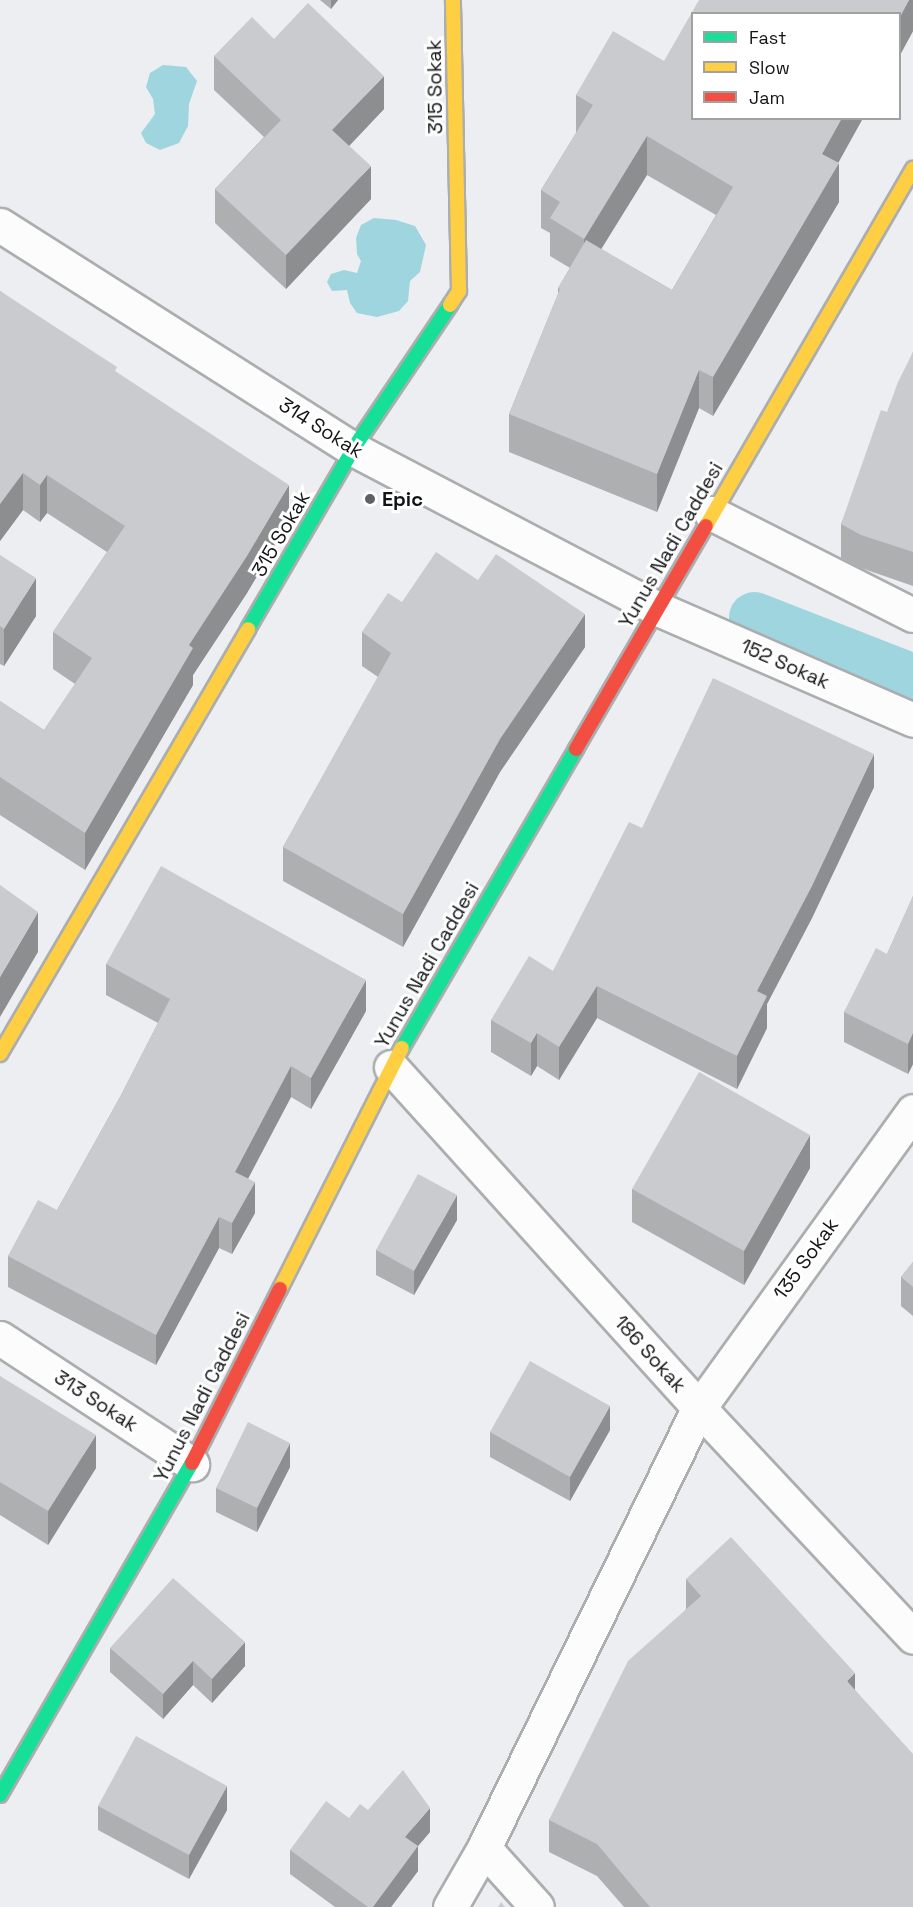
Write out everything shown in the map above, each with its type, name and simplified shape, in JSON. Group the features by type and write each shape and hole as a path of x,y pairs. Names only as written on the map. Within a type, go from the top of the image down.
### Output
{"street":[{"name":"315 Sokak","path":"0,1054 353,449 459,291 453,0"},
{"name":"Yunus Nadi Caddesi","path":"0,1795 192,1464 391,1067 913,169"},
{"name":"314 Sokak","path":"0,225 353,449 656,608"},
{"path":"711,513 913,615"},
{"name":"152 Sokak","path":"656,608 913,720"},
{"name":"186 Sokak","path":"391,1067 699,1408 913,1637"},
{"name":"135 Sokak","path":"450,1907 484,1848 699,1408 913,1111"},
{"name":"313 Sokak","path":"0,1338 192,1464"},
{"path":"484,1848 537,1907"}],"water":[{"path":"163,65 186,67 197,81 189,104 188,126 179,143 160,150 146,143 141,133 155,114 153,99 146,87 150,73"},
{"path":"374,218 396,220 415,226 426,245 420,272 410,281 408,301 399,311 377,317 357,313 350,303 347,290 332,291 327,282 331,274 344,270 357,273 361,261 357,254 356,238 361,225"}],"building":[{"path":"699,0 909,0 901,15 901,12 692,12"},
{"path":"308,3 384,76 332,130 371,166 286,255 215,189 281,120 214,56 252,17 274,39"},
{"path":"691,14 691,120 841,120 822,154 839,163 713,377 699,370 657,474 509,414 560,289 558,288 586,240 672,290 733,187 647,136 584,239 550,218 560,202 541,190 593,105 576,95 613,31 664,61"},
{"path":"0,291 117,367 115,371 289,485 247,556 189,645 193,648 85,833 0,777 0,701 44,730 92,658 53,632 125,526 47,475 40,485 23,473 0,504"},
{"path":"913,352 913,552 861,535 841,524 881,410 887,412 898,382"},
{"path":"436,552 478,580 496,554 585,614 500,739 403,914 283,847 391,653 362,632 388,593 402,602"},
{"path":"0,555 36,578 4,629 0,626"},
{"path":"713,678 874,754 812,886 757,991 767,996 737,1056 597,986 559,1047 537,1033 531,1043 491,1020 529,956 553,971 629,822 642,828"},
{"path":"161,866 366,980 311,1078 291,1066 235,1172 255,1182 232,1223 219,1217 156,1335 8,1256 38,1200 57,1210 120,1097 170,999 106,964"},
{"path":"0,885 38,912 0,977"},
{"path":"913,896 913,1033 908,1044 844,1012 876,948 887,954"},
{"path":"699,1072 810,1135 744,1251 632,1189"},
{"path":"418,1174 457,1195 414,1271 376,1250"},
{"path":"913,1262 913,1287 901,1277"},
{"path":"530,1361 610,1406 570,1477 490,1432"},
{"path":"0,1376 96,1435 48,1511 0,1482"},
{"path":"248,1422 290,1443 257,1508 216,1488"},
{"path":"731,1537 855,1673 847,1681 913,1754 913,1907 650,1907 597,1844 549,1820 628,1661 701,1596 686,1579"},
{"path":"173,1578 245,1642 212,1679 193,1661 163,1694 110,1648"},
{"path":"136,1736 227,1786 189,1855 98,1806"},
{"path":"403,1770 430,1808 405,1837 418,1846 373,1907 368,1907 290,1850 326,1801 349,1818 360,1804 368,1810"}],"waterway":[{"path":"754,617 913,679"}],"traffic: fast":[{"path":"248,629 353,449 450,305"},
{"path":"402,1048 576,749"},
{"path":"0,1795 192,1463"}],"traffic: slow":[{"path":"450,305 459,291 453,0"},
{"path":"706,526 913,169"},
{"path":"0,1054 248,629"},
{"path":"280,1289 402,1048"}],"traffic: jam":[{"path":"576,749 706,526"},
{"path":"192,1463 280,1289"}],"place":[{"name":"Epic","path":"370,499"}]}
